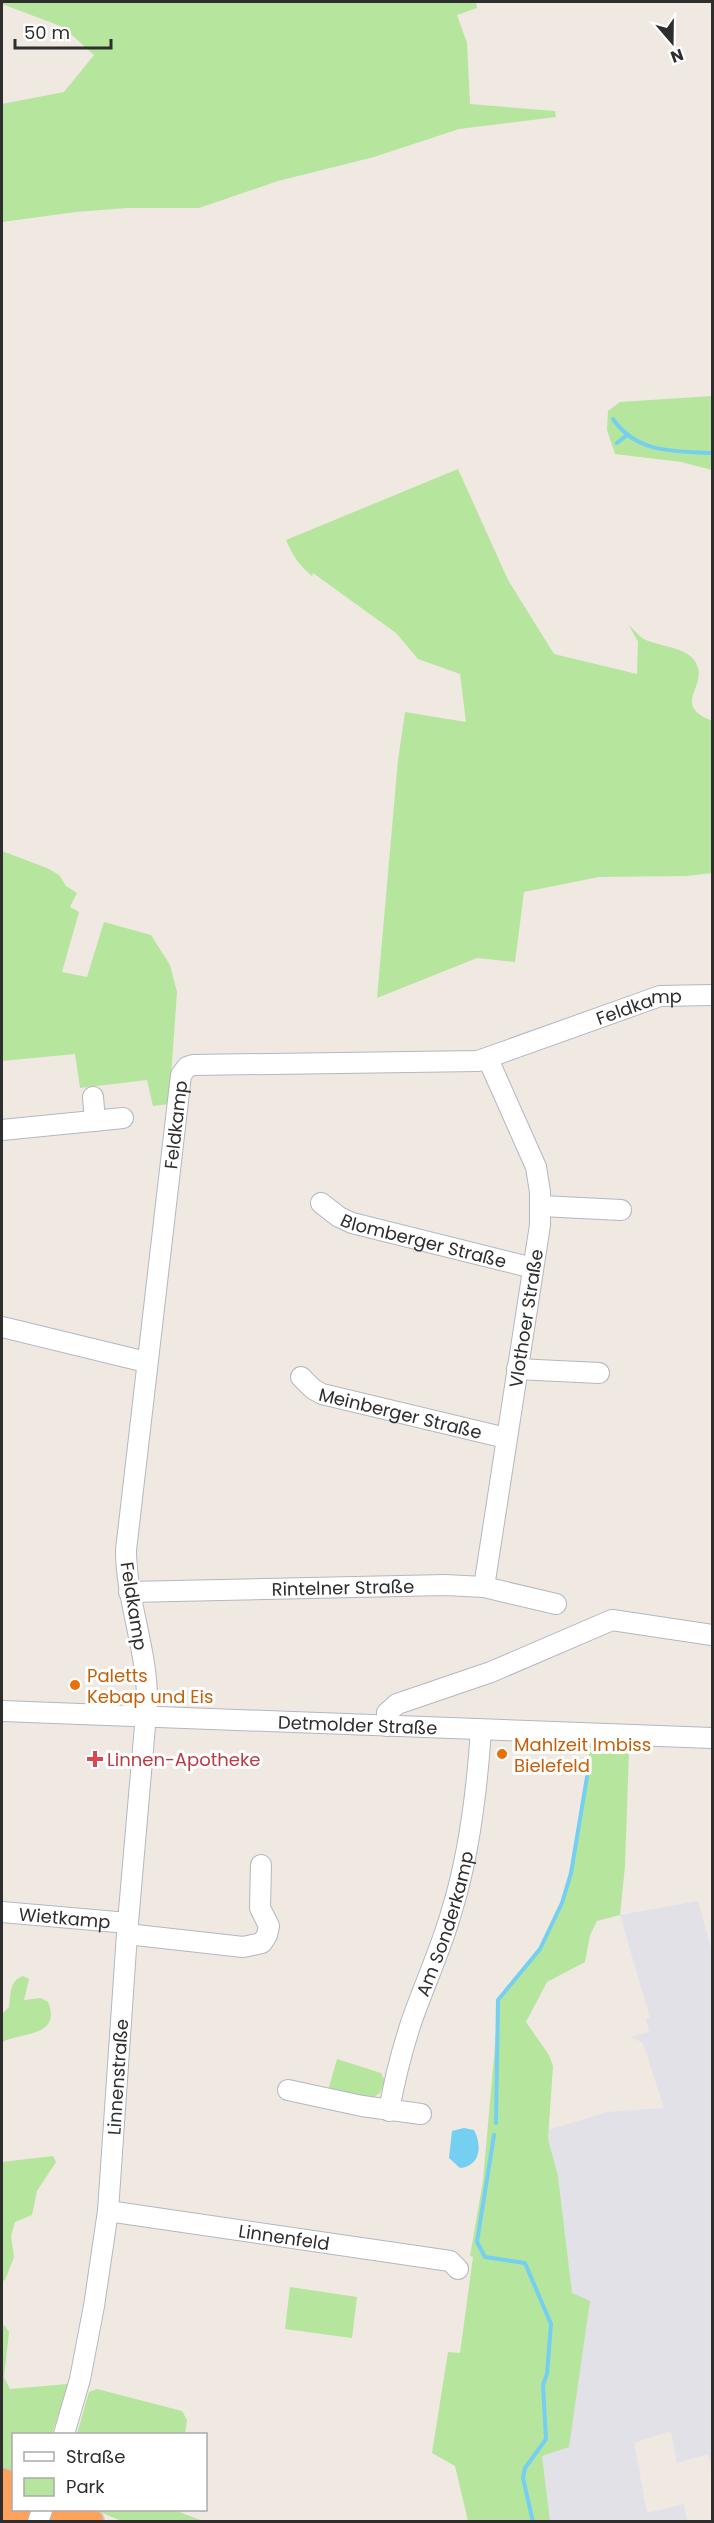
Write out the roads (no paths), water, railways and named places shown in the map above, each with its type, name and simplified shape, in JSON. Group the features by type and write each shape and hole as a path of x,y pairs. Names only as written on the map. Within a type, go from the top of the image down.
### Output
{"highway":[{"path":"15,2511 39,2522"},
{"path":"65,2511 90,2522"}],"street":[{"name":"Feldkamp","path":"146,1716 146,1675 129,1592 126,1550 179,1081 184,1070 194,1065 469,1062 488,1059 660,996 712,995"},
{"name":"Vlothoer Straße","path":"484,1587 541,1206 539,1180 533,1159 488,1059"},
{"path":"93,1097 95,1121"},
{"path":"2,1130 123,1118"},
{"name":"Blomberger Straße","path":"321,1203 339,1217 352,1223 532,1268"},
{"path":"541,1206 621,1210"},
{"path":"2,1327 146,1362"},
{"path":"517,1369 599,1373"},
{"name":"Meinberger Straße","path":"301,1377 322,1394 506,1438"},
{"name":"Rintelner Straße","path":"129,1592 445,1585 484,1587 556,1604"},
{"path":"387,1726 387,1713 398,1704 491,1672 604,1622 620,1619 712,1635"},
{"name":"Detmolder Straße","path":"2,1711 712,1738"},
{"name":"Linnenstraße","path":"64,2433 80,2379 94,2306 108,2211 127,1929 146,1716"},
{"name":"Am Sonderkamp","path":"389,2110 410,2026 452,1912 460,1882 470,1830 481,1730"},
{"name":"Wietkamp","path":"2,1912 243,1947 262,1943 269,1926 260,1908 261,1865"},
{"path":"288,2090 389,2110 422,2114"},
{"name":"Linnenfeld","path":"108,2211 450,2261 458,2269"}],"water":[{"path":"464,2128 474,2130 479,2148 476,2159 460,2168 449,2158 452,2131"}],"waterway":[{"path":"613,419 633,439 645,445 671,451 712,453"},
{"path":"617,443 627,435"},
{"path":"496,2123 498,2000 540,1949 562,1903 571,1873 587,1777"},
{"path":"494,2135 477,2242 485,2257 525,2263 551,2324 547,2374 543,2385 546,2439 525,2468 523,2478 533,2522"}],"place":[{"name":"Paletts Kebap und Eis","path":"75,1685"},
{"name":"Mahlzeit Imbiss Bielefeld","path":"502,1754"},
{"name":"Linnen-Apotheke","path":"95,1759"}]}
